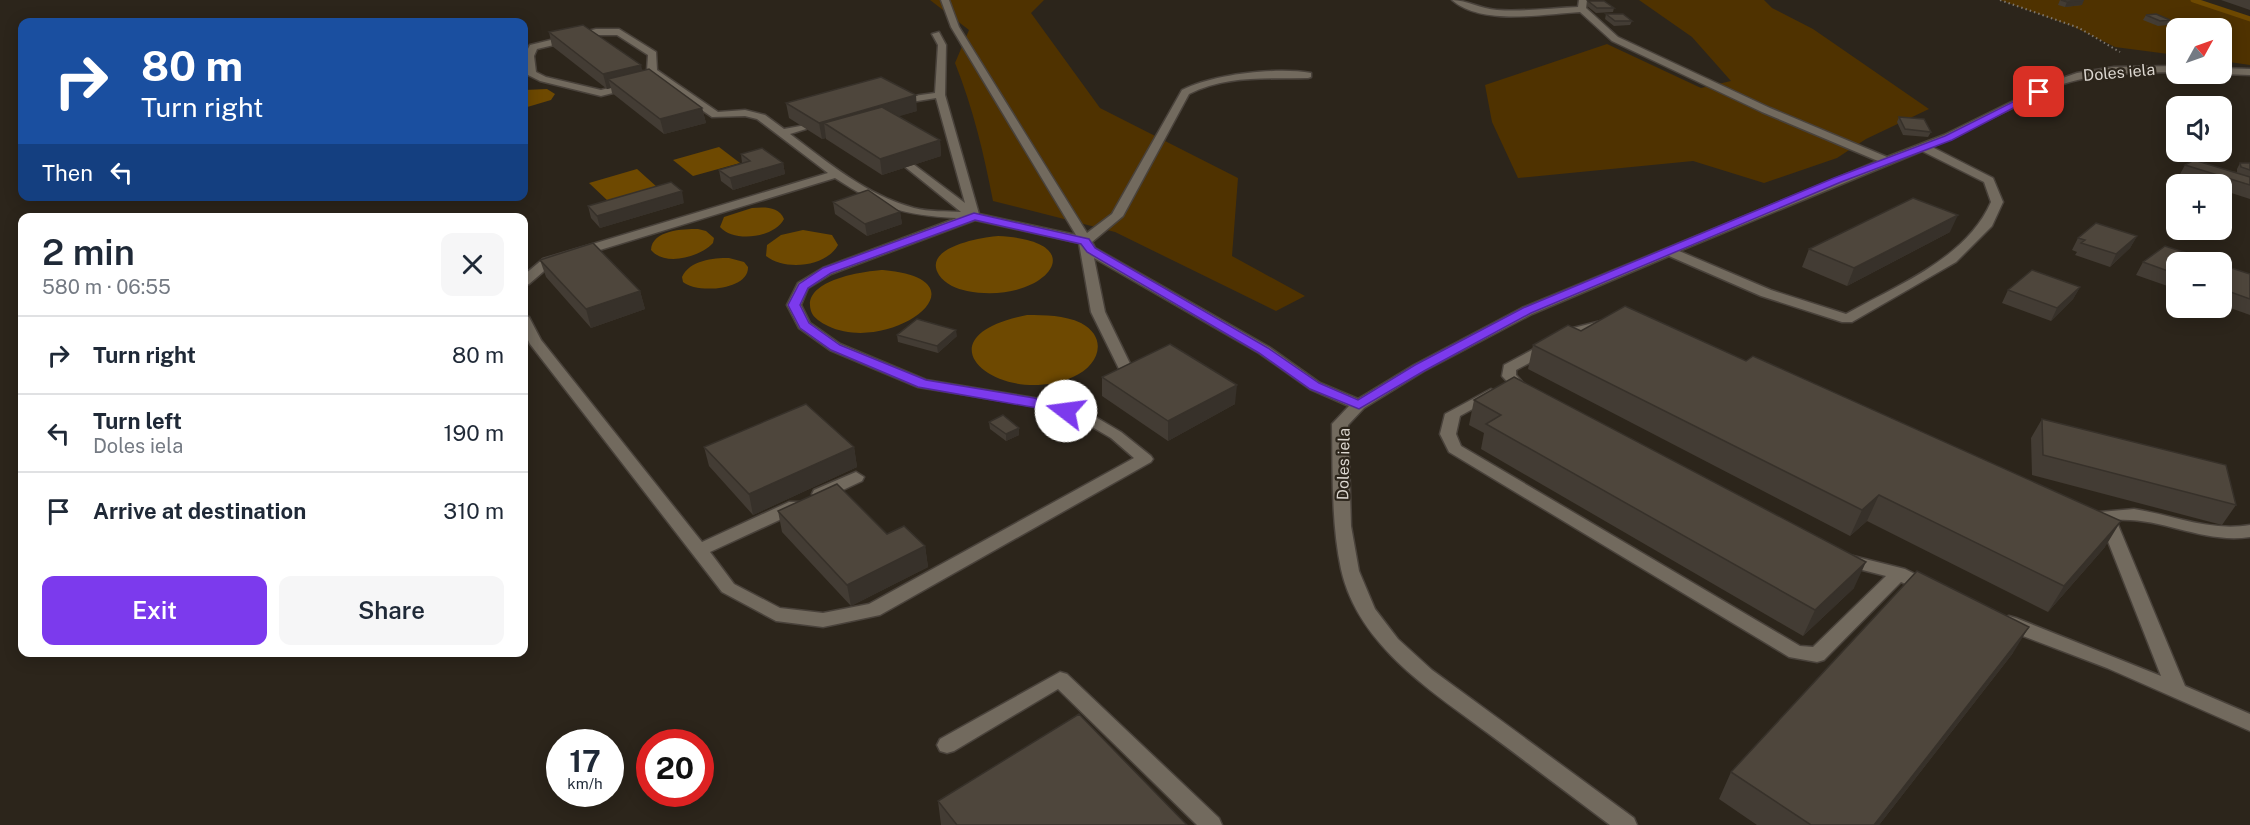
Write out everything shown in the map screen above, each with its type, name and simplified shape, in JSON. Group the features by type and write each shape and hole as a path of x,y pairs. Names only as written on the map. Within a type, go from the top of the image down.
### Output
{"street":[{"path":"945,0 955,27 1037,157 1090,250 1264,350 1315,386 1359,405"},
{"path":"1456,0 1464,7 1489,13 1582,4 1615,39 1766,110 1888,161"},
{"path":"662,77 601,93 543,79 531,73 529,56 533,47 596,32 619,32 653,54 652,71 662,77 716,115 745,113 761,117 836,174 873,198 915,212 974,216 1085,241"},
{"path":"936,33 942,45 940,95 974,216"},
{"name":"Doles iela","path":"1626,825 1425,675 1391,644 1367,612 1350,571 1343,526 1340,424 1359,405 1482,333 1602,277 1974,126 2069,78 2138,68 2166,69"},
{"path":"2232,71 2250,72"},
{"path":"1085,241 1117,216 1185,92 1200,83 1225,79 1308,75"},
{"path":"900,101 940,95"},
{"path":"782,133 802,127"},
{"path":"1668,251 1766,293 1847,319 1952,259 1988,223 1997,202 1989,180 1923,147"},
{"path":"909,166 974,216"},
{"path":"528,278 548,262 836,174"},
{"path":"528,328 535,341 728,588 776,614 823,620 874,610 1145,459 1116,435 1082,415 1034,402 923,384 835,347 804,325 794,305 803,286 827,270 974,216"},
{"path":"1085,241 1098,312 1129,376"},
{"path":"1623,328 1599,324 1578,331 1509,368 1509,376 1525,389 1503,387 1453,414 1448,434 1455,449 1796,652 1817,654 1899,573"},
{"path":"700,550 856,477"},
{"path":"2177,690 2101,514 2134,514 2188,528 2239,534 2250,531"},
{"path":"1833,554 1844,560 1899,573 1941,593"},
{"path":"1993,619 2024,626 2250,723"},
{"path":"947,745 1060,679 1211,825"}],"path":[{"path":"2000,0 2102,39 2138,68"}],"shaded area":[{"path":"930,0 1044,0 1031,13 1100,108 1238,178 1232,256 1305,296 1276,311 1115,232 993,201 977,131 955,63 969,30"},
{"path":"1639,0 1764,0 1772,8 1813,29 1929,109 1866,139 1837,158 1764,183 1693,161 1518,178 1492,122 1485,85 1607,44 1701,88 1731,81 1692,37"},
{"path":"2000,0 2193,0 2250,19 2250,65 2232,62 2232,18 2166,18 2166,54 2115,47 2072,26"},
{"path":"547,89 555,94 551,100 528,107 528,90"},
{"path":"719,147 740,163 693,176 673,160"},
{"path":"637,169 657,187 608,201 589,183"},
{"path":"752,208 775,210 784,219 772,231 754,236 734,235 720,227 724,217"},
{"path":"677,230 706,231 714,238 713,243 700,252 673,259 657,255 651,250 653,243 662,235"},
{"path":"803,230 832,235 838,245 824,258 805,264 784,264 766,256 767,245 781,235"},
{"path":"998,236 1029,240 1047,249 1053,260 1049,271 1037,282 1018,289 994,293 959,289 939,275 936,265 939,257 946,251 968,241"},
{"path":"729,258 744,262 748,267 746,275 740,281 721,288 710,289 690,286 683,282 682,277 690,267 709,260"},
{"path":"883,270 915,277 930,287 930,300 920,313 902,324 878,331 853,333 828,326 812,314 810,300 815,292 824,285 849,275"},
{"path":"1027,315 1048,315 1075,320 1090,329 1098,344 1097,352 1089,366 1073,377 1045,384 1019,384 996,377 980,366 972,353 976,338 993,325"}],"building":[{"path":"2061,0 2084,0 2067,2"},
{"path":"1588,1 1604,1 1614,8 1597,8"},
{"path":"1606,14 1623,14 1632,21 1615,21"},
{"path":"2156,14 2166,20 2160,21 2146,15"},
{"path":"583,25 641,65 603,74 549,32"},
{"path":"649,69 702,108 660,119 608,79"},
{"path":"881,77 916,95 819,123 786,103"},
{"path":"882,107 940,140 880,159 824,123"},
{"path":"1899,117 1924,119 1931,132 1905,129"},
{"path":"762,148 783,163 730,178 719,170 750,161 741,154"},
{"path":"2190,162 2201,162 2250,177 2250,185 2232,179 2232,174 2214,174 2185,165"},
{"path":"2240,163 2250,163 2250,170 2241,167"},
{"path":"671,182 682,191 597,216 588,206"},
{"path":"868,190 900,212 865,224 833,202"},
{"path":"1913,198 1958,215 1854,268 1809,249"},
{"path":"2096,223 2137,236 2116,254 2081,243 2085,240 2078,238"},
{"path":"593,243 640,291 586,309 540,260"},
{"path":"2165,246 2184,252 2166,252 2166,270 2143,262"},
{"path":"2232,268 2250,274 2250,299 2232,293"},
{"path":"2032,270 2080,287 2057,308 2008,290"},
{"path":"1625,306 1746,361 1753,356 2121,521 2064,586 1879,495 1862,510 1533,345 1568,325 1581,331"},
{"path":"917,319 956,330 937,346 897,335"},
{"path":"1170,344 1237,385 1168,421 1102,377"},
{"path":"1514,377 1866,562 1815,610 1486,424 1501,415 1474,400"},
{"path":"806,404 854,447 749,494 704,447"},
{"path":"1003,415 1019,428 1006,434 989,422"},
{"path":"2042,419 2226,465 2236,505 2043,455"},
{"path":"837,484 887,534 904,526 925,546 847,585 778,511"},
{"path":"1917,571 2029,627 1874,825 1811,825 1731,772"},
{"path":"1079,714 1187,825 957,825 938,801"}],"waterway":[{"path":"2193,0 2250,19"}],"route":[{"path":"1066,411 1034,402 923,384 835,347 804,325 794,305 803,286 827,270 974,216 1085,241 1090,250 1186,303 1264,350 1315,386 1359,405 1419,368 1527,311 1602,277 1838,180 1948,138 2039,92"}]}
